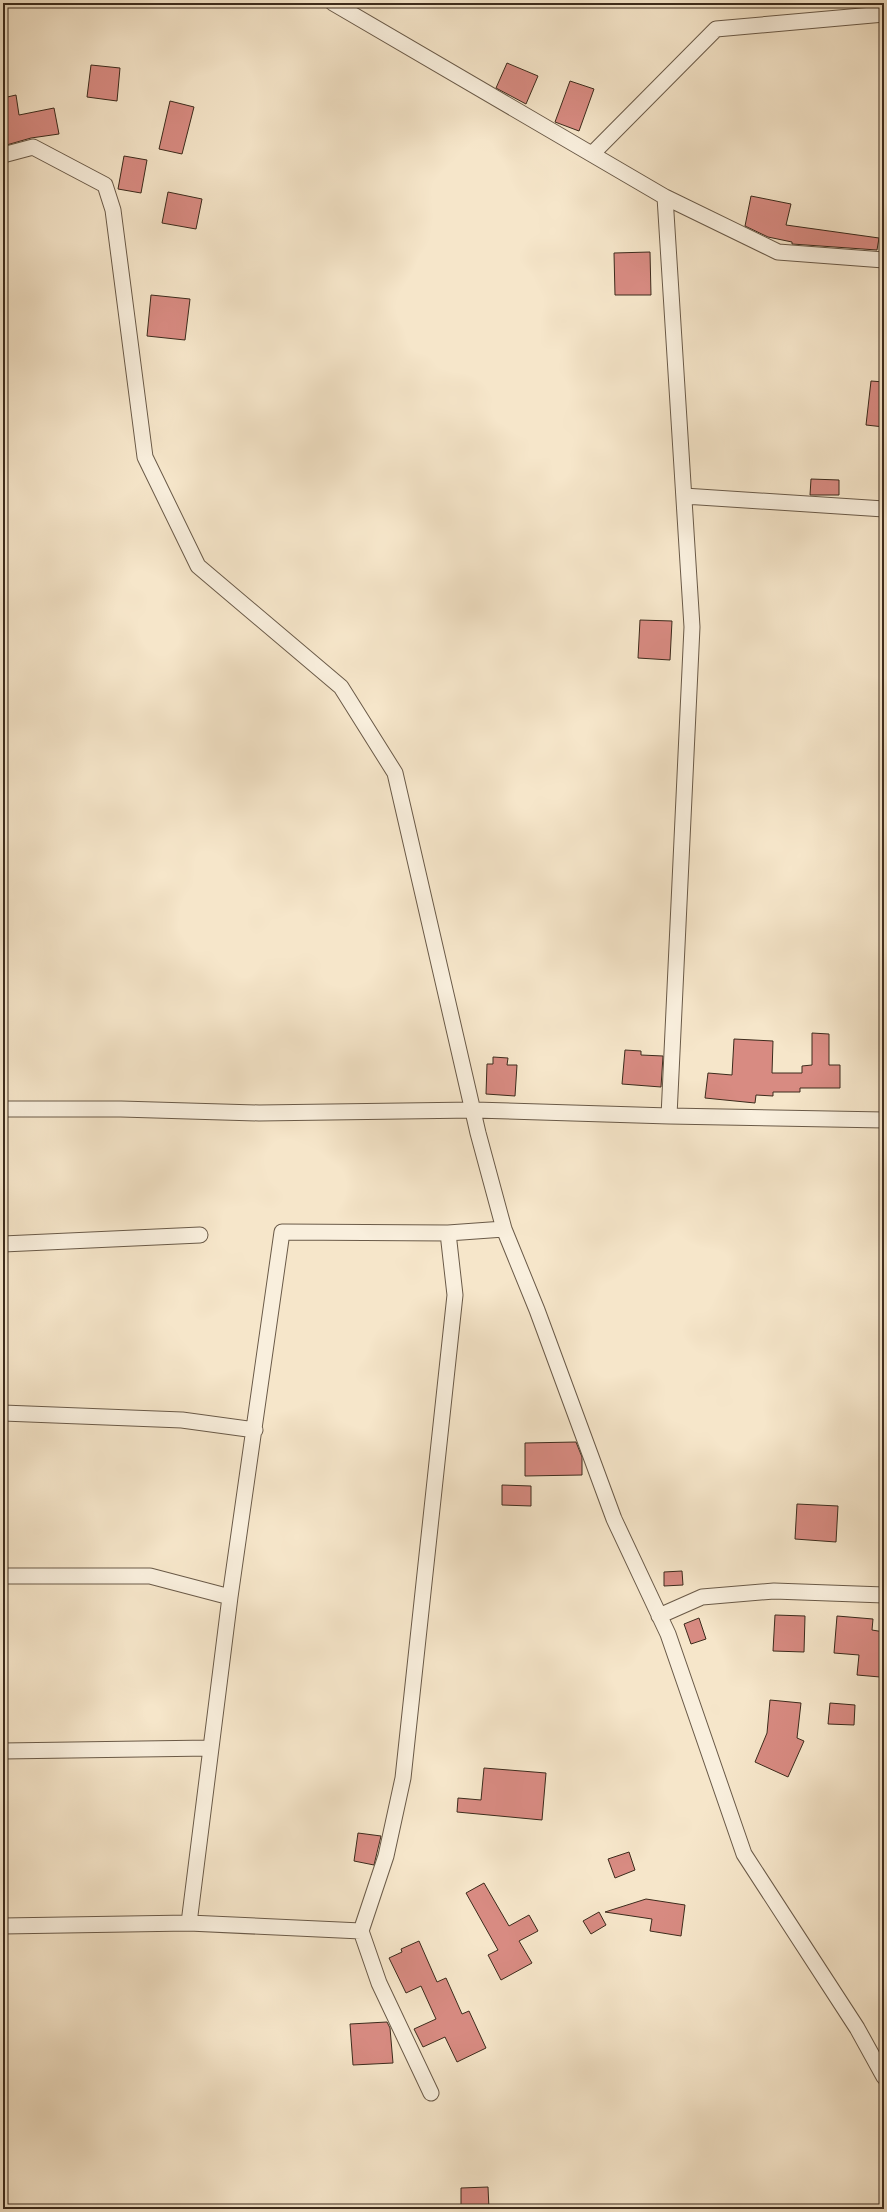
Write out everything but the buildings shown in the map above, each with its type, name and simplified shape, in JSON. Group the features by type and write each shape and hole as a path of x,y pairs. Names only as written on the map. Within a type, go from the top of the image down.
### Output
{"street":[{"path":"333,3 665,197 778,252 884,260"},
{"path":"592,154 716,29 884,14"},
{"path":"3,155 33,147 105,185 113,210 145,457 198,566 341,687 395,773 478,1134 504,1230 537,1310 614,1519 660,1616 670,1641 744,1854 857,2028 884,2077"},
{"path":"665,197 692,627 669,1116"},
{"path":"684,496 884,509"},
{"path":"3,1109 121,1109 259,1113 474,1113 884,1120"},
{"path":"189,1923 230,1597 282,1232 448,1233 504,1230"},
{"path":"431,2093 379,1983 361,1931 386,1856 403,1778 455,1295 448,1233"},
{"path":"3,1244 200,1235"},
{"path":"3,1413 182,1420 254,1430"},
{"path":"3,1576 150,1576 230,1597"},
{"path":"660,1616 702,1597 774,1591 884,1595"},
{"path":"3,1751 210,1748"},
{"path":"3,1926 189,1923 361,1931"}]}
